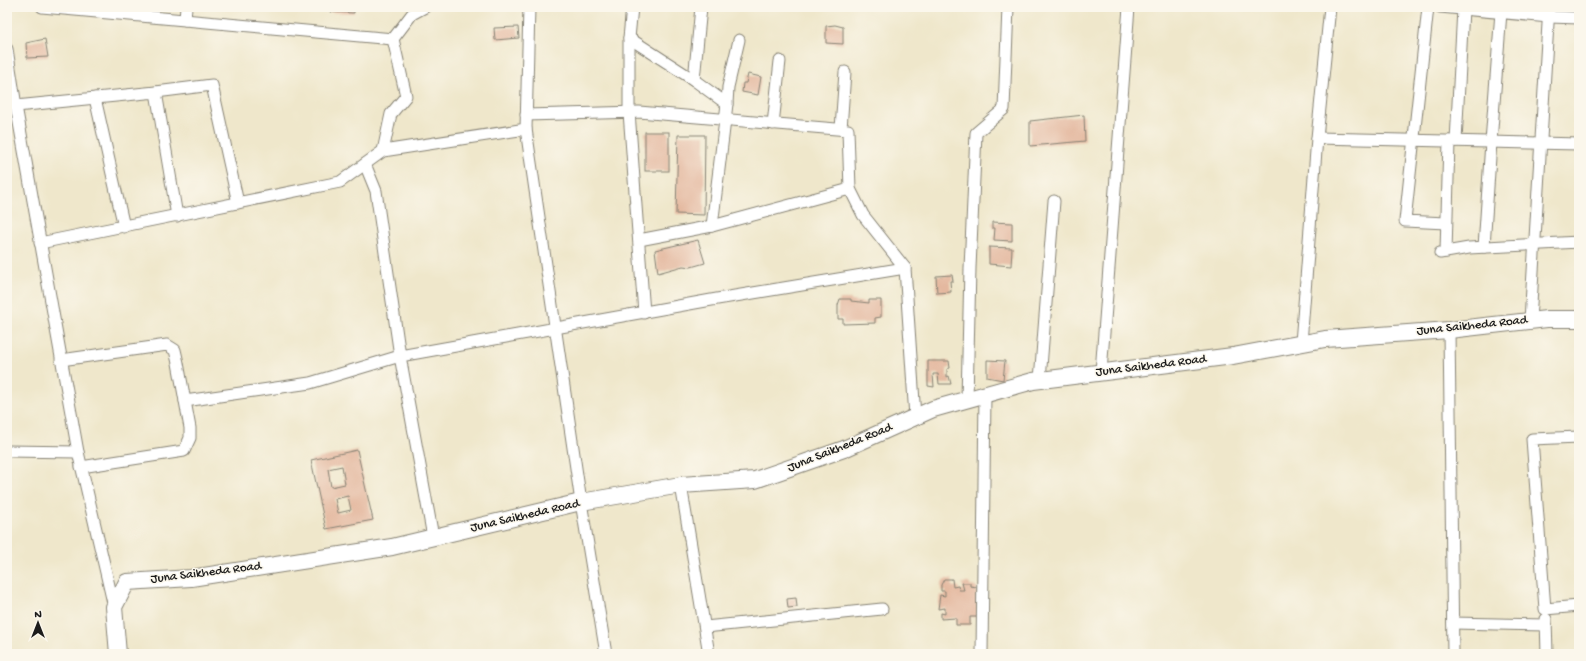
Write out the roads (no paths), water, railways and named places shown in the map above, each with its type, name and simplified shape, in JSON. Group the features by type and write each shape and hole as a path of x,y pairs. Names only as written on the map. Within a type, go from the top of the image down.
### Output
{"main road":[{"name":"Juna Saikheda Road","path":"114,607 127,582 191,578 392,547 581,502 681,485 755,480 844,449 933,409 1040,380 1233,356 1325,339 1449,330 1547,318 1579,318"},
{"path":"114,607 118,654"}],"street":[{"path":"42,7 393,39"},
{"path":"185,20 186,7"},
{"path":"393,39 412,14 425,7"},
{"path":"529,7 526,129 581,502 606,654"},
{"path":"632,7 629,38 629,112 644,313"},
{"path":"694,80 701,7"},
{"path":"967,400 970,268 976,133 1004,109 1008,7"},
{"path":"1101,372 1129,7"},
{"path":"1300,343 1317,138 1330,7"},
{"path":"1428,7 1405,221 1446,223"},
{"path":"1440,7 1501,12 1549,12 1579,18"},
{"path":"1463,9 1443,252 1469,248 1579,242"},
{"path":"1484,247 1501,12"},
{"path":"1530,320 1549,12"},
{"path":"629,38 694,80 727,104"},
{"path":"383,152 391,114 406,96 393,39"},
{"path":"712,226 728,87 740,40"},
{"path":"7,48 10,95 16,106 78,452 114,607"},
{"path":"773,124 780,61"},
{"path":"841,129 845,72"},
{"path":"16,106 212,85 238,203"},
{"path":"156,92 177,216"},
{"path":"95,98 124,226"},
{"path":"526,115 629,112 848,130 850,189 863,215 905,268 915,417"},
{"path":"40,244 340,182 383,152 526,129"},
{"path":"1317,138 1579,144"},
{"path":"365,164 376,191 400,356 432,537"},
{"path":"639,240 712,226 850,189"},
{"path":"1040,380 1054,201"},
{"path":"185,401 310,383 400,356 717,299 905,268"},
{"path":"1449,330 1453,654"},
{"path":"61,360 167,345 175,350 178,363 190,428 190,438 184,451 81,467"},
{"path":"982,654 985,394"},
{"path":"1547,654 1545,606 1532,439 1579,437"},
{"path":"7,451 78,452"},
{"path":"681,485 709,654"},
{"path":"1545,606 1545,609 1579,606"},
{"path":"705,627 882,608"},
{"path":"1453,623 1546,625"}]}
